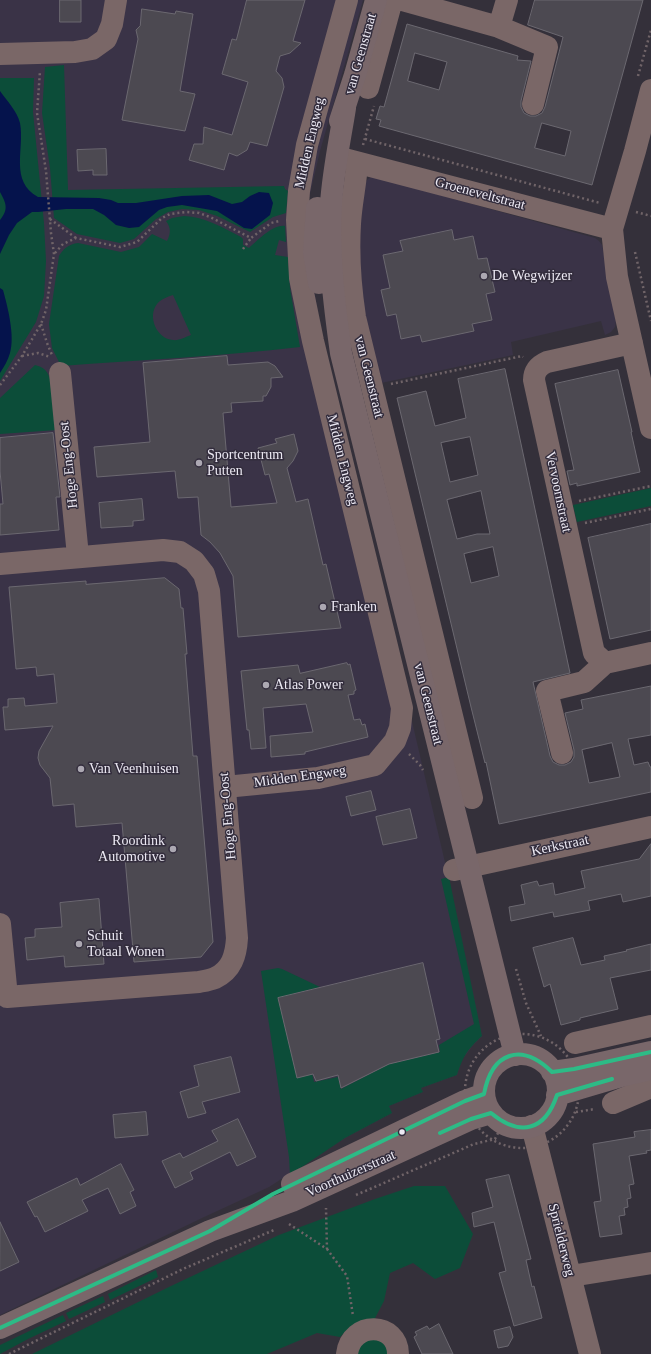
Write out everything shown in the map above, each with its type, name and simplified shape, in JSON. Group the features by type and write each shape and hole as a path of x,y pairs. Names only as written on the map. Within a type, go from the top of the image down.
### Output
{"main road":[{"name":"van Geenstraat","path":"376,0 345,108 340,158 319,184 315,222 314,252 318,280 328,317 341,353 462,868 515,1055"},
{"path":"552,1072 574,1069 651,1052"},
{"path":"515,1055 530,1055 548,1066 552,1072 555,1079 557,1094 554,1106 547,1116 532,1126 522,1128 513,1127 503,1123 488,1104 485,1083 492,1068 505,1058 515,1055"},
{"path":"557,1094 651,1069"},
{"name":"Voorthuizerstraat","path":"0,1328 210,1231 292,1201 471,1119 488,1104"}],"street":[{"path":"0,54 75,52 92,49 106,39 112,24 116,0"},
{"name":"Midden Engweg","path":"225,787 318,778 375,765 395,741 400,728 402,708 313,341 300,278 297,220 299,190 307,145 347,0"},
{"name":"van Geenstraat","path":"369,84 392,0"},
{"path":"402,0 499,27 547,47 533,104"},
{"path":"499,27 507,0"},
{"path":"651,90 643,154 618,208 612,229 617,277 651,428"},
{"name":"van Geenstraat","path":"340,158 356,180 350,223 349,274 355,317 444,690 472,798"},
{"name":"Groeneveltstraat","path":"340,158 612,229"},
{"path":"537,369 547,362 632,343"},
{"name":"Vervoornstraat","path":"537,369 534,374 534,380 594,653 605,663"},
{"name":"Hoge Eng-Oost","path":"60,373 78,556"},
{"name":"Hoge Eng-Oost","path":"0,564 78,556 164,550 180,552 194,561 204,574 209,590 237,938 236,954 228,968 215,978 199,982 3,997 0,924"},
{"path":"562,753 548,691 584,682 605,663 651,653"},
{"name":"Kerkstraat","path":"462,868 651,827"},
{"path":"575,1043 651,1026"},
{"path":"607,1062 613,1034"},
{"path":"625,1075 647,1088"},
{"path":"613,1103 647,1088"},
{"name":"Sprielderweg","path":"532,1126 590,1354"},
{"path":"570,1276 651,1264"},
{"path":"351,1344 368,1329 382,1330 395,1341 398,1354"}],"path":[{"path":"0,385 22,356 41,324 46,310 54,254 48,192 37,113 40,79 40,53"},
{"name":"van Geenstraat","path":"365,139 378,94 369,84"},
{"name":"Groeneveltstraat","path":"365,139 651,216"},
{"path":"50,219 76,238 120,248 136,242 162,218 170,214 186,212 199,213 210,217 251,238"},
{"path":"243,249 251,238 271,223 282,220 297,220"},
{"path":"54,254 63,244 76,238"},
{"path":"634,245 651,321"},
{"path":"22,356 38,353 54,359 47,344 41,324"},
{"path":"372,389 522,356 537,369"},
{"path":"561,504 651,486"},
{"path":"566,527 651,509"},
{"path":"515,966 526,1003 542,1036"},
{"path":"352,1197 474,1144 495,1139"},
{"path":"327,1249 326,1208 332,1205"},
{"path":"282,1227 296,1220"},
{"path":"289,1224 327,1249 347,1276 351,1344"},
{"path":"9,1354 184,1269 275,1230"}],"shaded area":[{"path":"0,0 363,0 320,151 308,202 310,268 324,346 447,871 482,1036 462,1060 457,1075 421,1088 423,1092 389,1106 392,1113 345,1138 269,1187 0,1315"},
{"path":"0,91 19,119 21,133 21,173 29,190 38,197 99,198 118,203 136,203 182,196 209,195 232,204 242,202 259,192 269,193 273,203 270,215 252,229 244,228 217,211 182,205 167,207 159,210 139,227 129,228 116,225 104,215 93,209 66,209 32,212 17,223 9,235 0,254 0,220 5,213 6,206 0,192"},
{"name":"De Wegwijzer","path":"371,177 595,238 602,245 616,321 615,327 611,332 605,335 601,321 511,342 513,355 381,383 365,319 360,286 359,235 365,183"},
{"path":"0,288 3,290 7,305 12,339 9,356 0,373"}],"green space":[{"path":"64,65 68,190 284,186 288,191 286,213 273,217 250,232 217,216 199,210 182,209 168,212 156,219 134,239 120,243 77,234 54,218 50,168 42,113 45,67"},
{"path":"0,78 34,78 33,112 44,223 46,261 44,296 36,322 0,381"},
{"path":"184,216 199,218 213,223 241,237 243,239 243,245 249,248 270,230 280,226 285,226 286,242 279,240 275,255 288,257 290,288 300,347 61,366 52,348 49,324 59,256 64,249 78,243 121,252 139,247 152,234 167,241 170,231 166,221 172,218","holes":["173,295 191,335 175,340 167,339 162,336 158,332 153,321 154,309 157,304 164,298"]},
{"path":"35,365 46,371 51,381 57,430 0,434 0,398"},
{"path":"651,488 651,506 577,522 573,505"},
{"path":"449,877 482,1036 466,1053 457,1075 421,1088 423,1092 389,1106 392,1113 345,1138 290,1175 289,1157 261,971 278,968 282,969 320,987 293,994 314,1082 338,1077 341,1089 389,1064 440,1052 439,1045 474,1024 441,879"},
{"path":"414,1186 445,1186 473,1234 460,1268 435,1279 413,1263 390,1273 384,1301 373,1322 350,1327 340,1337 317,1333 267,1354 32,1354 279,1235"},
{"path":"156,1270 158,1277 110,1300 108,1294"},
{"path":"103,1296 105,1302 69,1319 66,1313"},
{"path":"63,1315 66,1321 0,1354 0,1345"},
{"path":"377,1336 393,1354 354,1354 357,1345"}],"building":[{"path":"60,0 81,0 81,22 60,22"},
{"path":"247,0 305,0 293,41 301,43 290,53 280,56 276,71 282,78 284,87 267,146 250,142 247,150 237,156 229,153 224,170 189,160 194,144 203,144 204,127 232,135 248,82 222,74 232,39 236,40"},
{"path":"535,0 643,0 592,185 379,126 381,120 376,119 380,106 384,107 407,24 518,56 517,60 531,61 521,101 521,107 524,113 530,116 536,116 542,113 545,107 563,37 528,25","holes":["415,53 447,62 439,90 408,81","542,123 571,131 565,156 535,148"]},
{"path":"142,9 175,14 176,11 193,14 180,91 195,94 185,131 122,120 138,39 136,30 140,26"},
{"path":"106,149 107,175 93,175 93,170 78,171 77,150"},
{"path":"452,230 454,240 473,236 478,259 487,258 495,292 486,294 492,320 472,324 474,331 422,342 420,335 401,339 396,314 387,316 381,290 390,288 383,255 403,251 400,241"},
{"path":"227,356 228,365 268,362 275,366 283,377 271,378 271,387 266,396 263,396 263,401 231,403 232,412 223,413 231,507 277,503 269,474 265,475 258,448 277,443 275,439 294,434 298,451 293,461 287,468 296,502 308,499 323,565 326,564 341,628 238,637 233,576 220,553 201,535 198,497 178,498 175,471 97,477 94,447 150,442 143,363"},
{"path":"505,369 570,673 533,682 550,756 553,762 559,765 565,765 571,762 574,757 574,750 565,713 583,709 581,700 651,686 651,735 628,739 634,765 648,762 651,767 651,792 499,824 486,762 485,763 471,707 397,398 426,391 435,426 466,418 458,379","holes":["470,437 478,475 450,482 441,443","481,491 490,534 477,534 457,539 447,500","493,547 499,576 471,583 464,554","612,743 620,777 589,783 582,750"]},
{"path":"618,370 640,472 577,486 577,483 570,485 567,471 574,470 555,384"},
{"path":"53,433 60,497 56,497 59,530 0,535 0,504 3,504 0,471 0,438"},
{"path":"142,499 144,520 133,521 133,526 101,528 99,503"},
{"path":"651,524 651,630 610,639 588,538"},
{"path":"165,578 179,589 181,608 183,608 193,756 197,756 213,942 201,957 134,962 122,823 76,827 74,804 53,806 50,778 40,765 38,758 39,751 53,726 5,730 3,707 8,707 8,699 24,698 25,706 57,703 54,674 37,676 36,667 16,669 9,587 86,581 86,584"},
{"path":"347,663 348,665 350,664 356,690 354,691 354,694 348,695 354,720 360,719 362,725 365,724 368,737 305,752 305,754 271,757 270,736 313,732 306,704 263,708 266,748 251,749 249,730 247,730 241,671 298,665 300,673"},
{"path":"371,791 376,810 351,816 346,797"},
{"path":"410,809 417,838 383,845 376,817"},
{"path":"651,844 651,896 623,902 621,894 588,901 590,910 554,917 553,912 511,921 509,907 525,904 521,885 537,881 539,886 553,883 555,895 585,888 581,871 639,859"},
{"path":"99,899 104,964 65,967 64,956 27,960 25,938 35,937 35,929 62,927 60,903"},
{"path":"573,938 581,965 605,960 604,956 651,944 651,970 610,978 618,1009 580,1018 580,1020 561,1025 550,984 544,987 533,948"},
{"path":"423,963 440,1039 436,1040 439,1052 389,1064 341,1088 338,1075 316,1081 313,1074 297,1078 278,998"},
{"path":"231,1057 240,1092 202,1102 206,1113 188,1118 180,1092 199,1086 194,1066"},
{"path":"146,1112 148,1135 115,1138 113,1115"},
{"path":"238,1119 256,1157 237,1166 230,1152 190,1172 193,1179 175,1188 162,1161 180,1153 183,1158 218,1141 212,1131"},
{"path":"651,1130 651,1150 646,1151 647,1153 629,1156 634,1184 629,1185 631,1198 627,1199 628,1207 624,1208 625,1215 619,1216 622,1234 600,1237 594,1202 601,1201 593,1144 635,1137 634,1132"},
{"path":"121,1164 134,1190 130,1192 136,1206 120,1214 108,1188 82,1200 88,1211 45,1232 37,1216 35,1217 27,1202 77,1178 80,1185"},
{"path":"509,1175 531,1259 526,1260 532,1287 534,1286 542,1318 514,1326 499,1273 506,1271 494,1222 474,1227 472,1213 493,1207 486,1180"},
{"path":"0,1222 19,1262 0,1271"},
{"path":"439,1324 453,1354 422,1354 414,1337 417,1335 415,1332 427,1326 429,1329"},
{"path":"510,1327 513,1337 508,1346 498,1348 494,1331"}],"transit line":[{"path":"0,1328 210,1231 273,1194 465,1101 484,1094 488,1080 494,1069 501,1061 509,1056 519,1055 529,1057 541,1063 552,1072 574,1069 651,1052"},
{"path":"440,1133 471,1119 491,1113 502,1121 512,1125 521,1127 530,1126 538,1123 546,1116 557,1095 612,1079"}],"place":[{"name":"De Wegwijzer","path":"484,276"},
{"name":"Sportcentrum Putten","path":"199,463"},
{"name":"Franken","path":"323,607"},
{"name":"Atlas Power","path":"266,685"},
{"name":"Van Veenhuisen","path":"81,769"},
{"name":"Roordink Automotive","path":"173,849"},
{"name":"Schuit Totaal Wonen","path":"79,944"}]}
